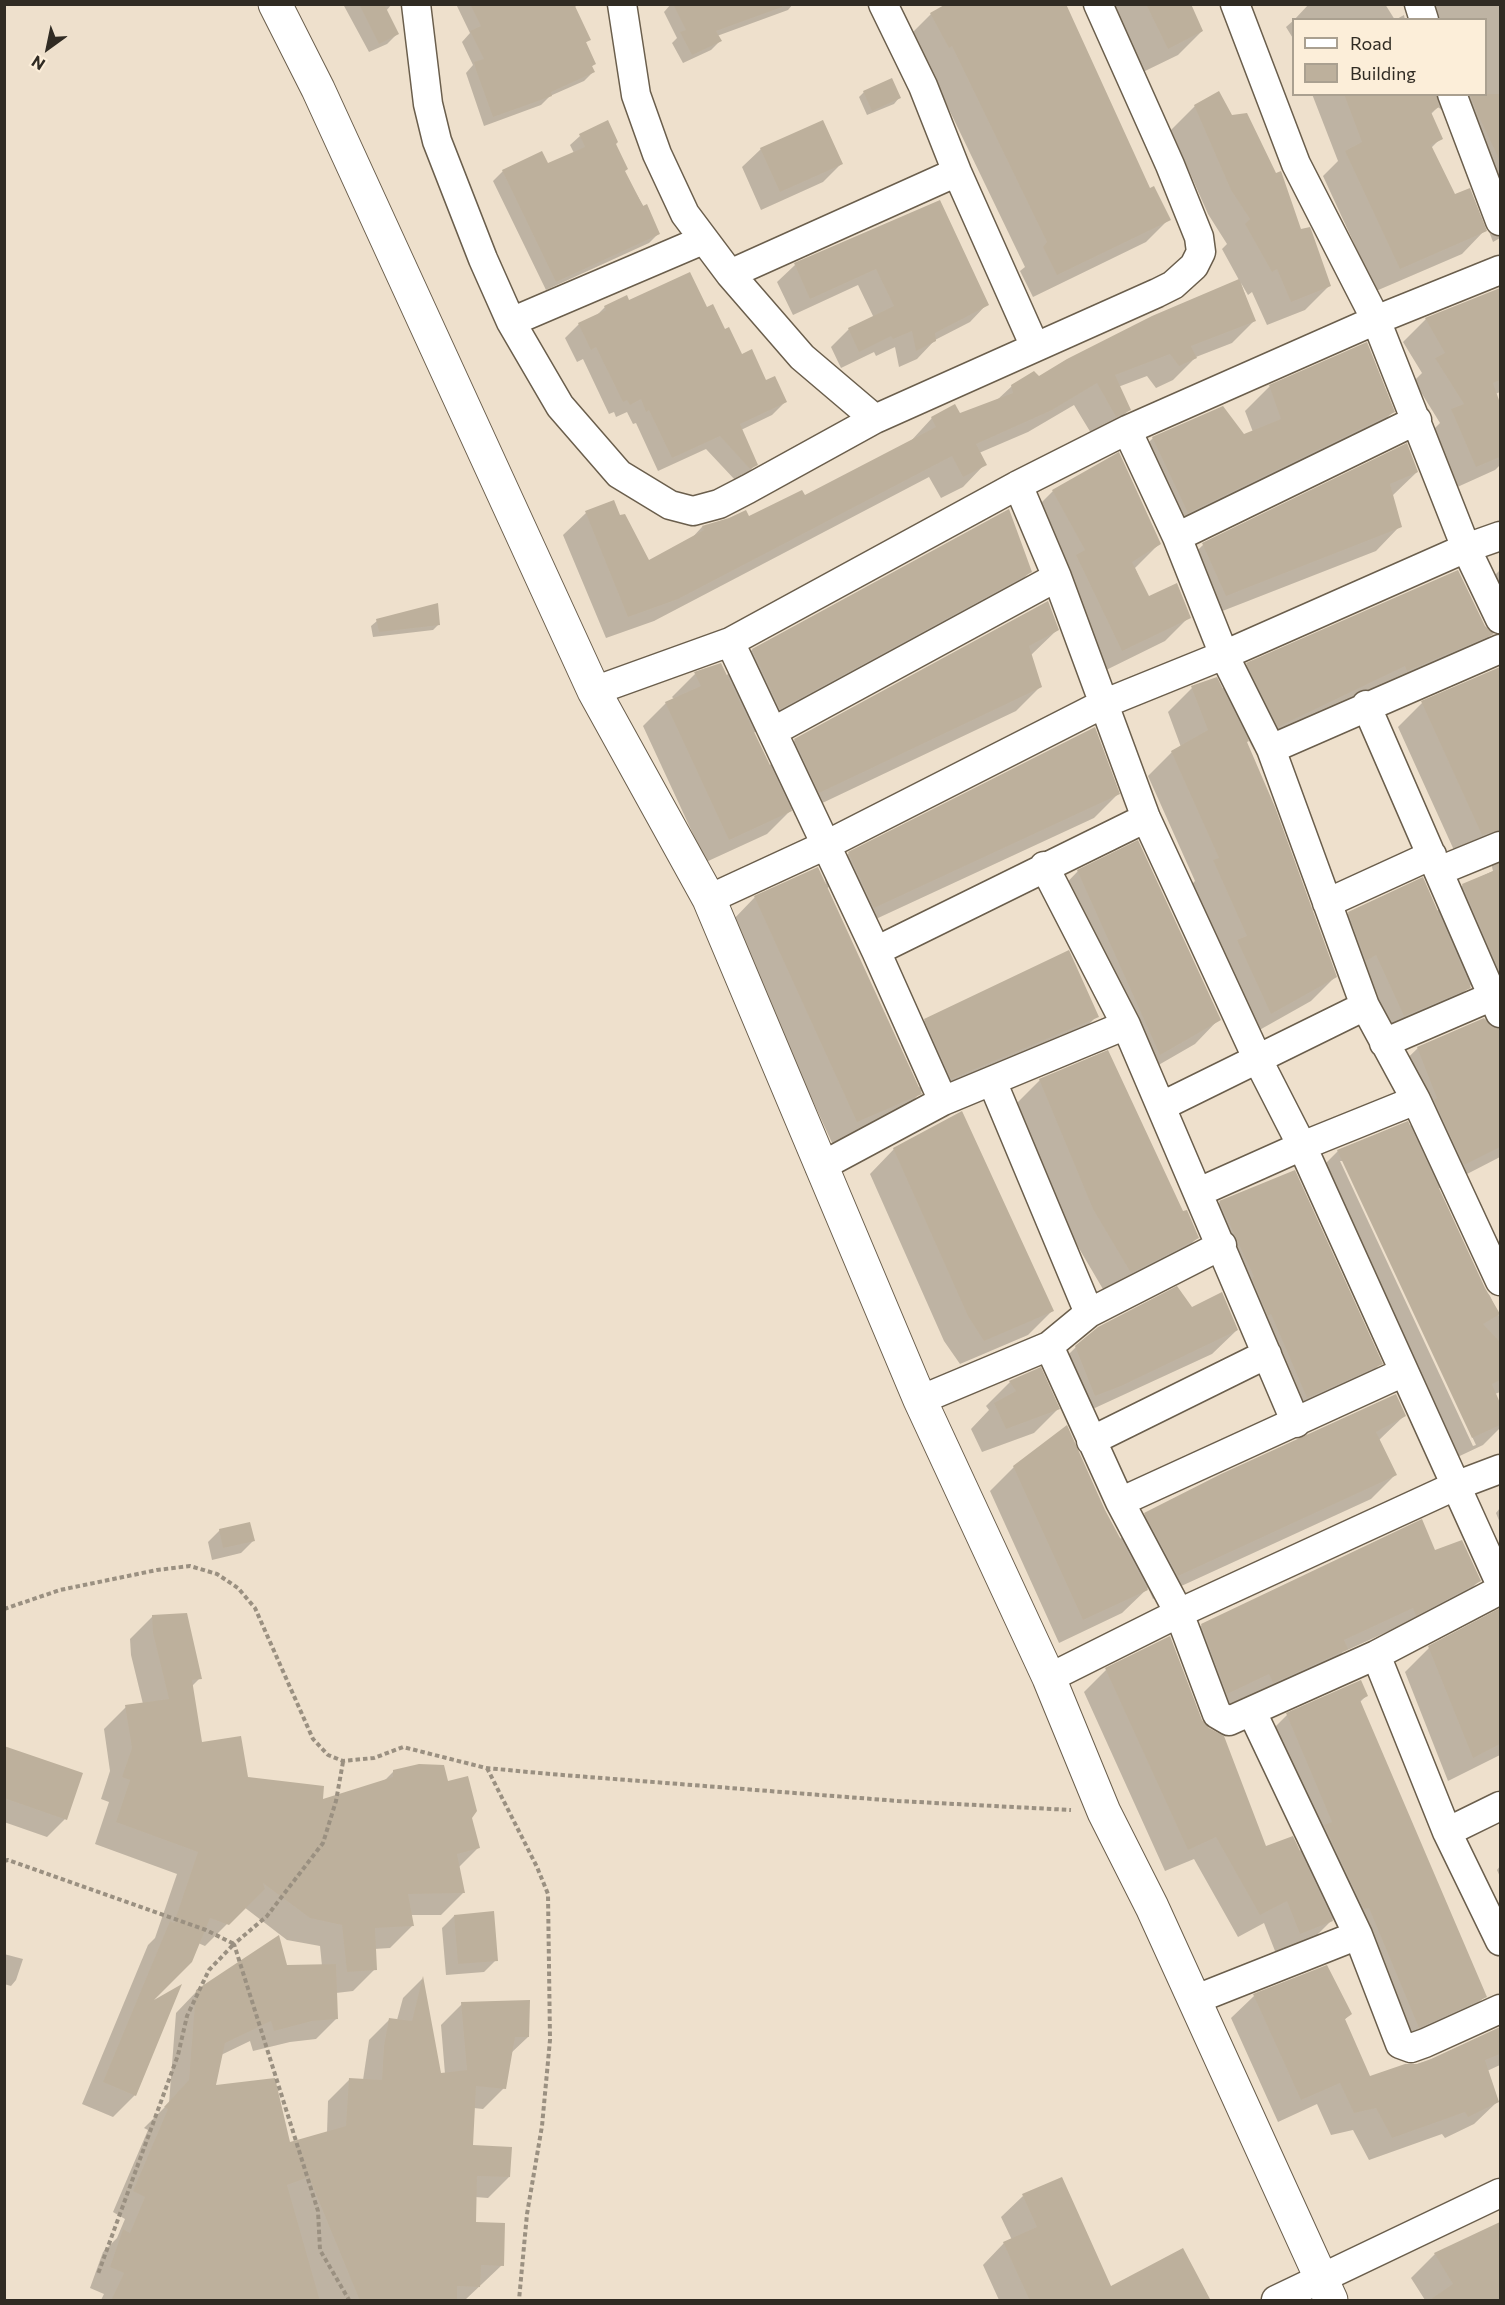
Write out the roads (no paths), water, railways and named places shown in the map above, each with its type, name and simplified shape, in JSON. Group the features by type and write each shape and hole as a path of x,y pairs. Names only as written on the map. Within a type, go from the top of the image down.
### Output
{"street":[{"path":"275,4 333,121 594,691 708,899 920,1400 1049,1678 1104,1812 1152,1907 1327,2290"},
{"path":"416,4 428,104 437,141 483,259 511,322 567,414 619,474 670,505 693,511 719,504 875,419 1173,285 1194,266 1201,252 1199,237 1170,165 1098,4"},
{"path":"622,4 636,95 657,153 685,214 730,274 802,357 875,419"},
{"path":"883,4 923,86 957,172 1035,347"},
{"path":"1244,7 1296,164 1376,320 1418,420 1466,548 1500,619"},
{"path":"1453,96 1491,171 1500,221"},
{"path":"730,274 957,172"},
{"path":"511,322 703,240"},
{"path":"594,691 730,642 1018,485 1127,430 1376,320 1500,270"},
{"path":"1177,537 1418,420"},
{"path":"1127,430 1177,537 1224,655 1271,749 1365,1006 1416,1100 1500,1281"},
{"path":"1018,485 1057,577 1146,818 1258,1060 1302,1146 1500,1583"},
{"path":"708,899 826,845 1103,704 1224,655 1466,548 1500,536"},
{"path":"774,731 1057,577"},
{"path":"730,642 774,731 943,1101"},
{"path":"1271,749 1366,705 1500,649"},
{"path":"1366,705 1497,1004 1384,1043"},
{"path":"876,951 1044,866 1146,818"},
{"path":"1327,903 1435,863 1500,846"},
{"path":"1044,866 1126,1025 1296,1422"},
{"path":"1162,1106 1365,1006"},
{"path":"820,1167 943,1101 1126,1025"},
{"path":"992,1081 1089,1313"},
{"path":"1199,1192 1302,1146 1416,1100"},
{"path":"920,1400 1049,1346 1089,1313 1222,1245"},
{"path":"1049,1346 1120,1502 1179,1613 1216,1714 1229,1721 1252,1712 1376,1655 1500,1590"},
{"path":"1091,1441 1267,1354"},
{"path":"1120,1502 1404,1372"},
{"path":"1049,1678 1179,1613 1455,1486 1500,1469"},
{"path":"1376,1655 1447,1832 1500,1941"},
{"path":"1252,1712 1358,1935 1400,2044 1411,2048 1500,2009"},
{"path":"1447,1832 1500,1806"},
{"path":"1194,2000 1358,1935"},
{"path":"1276,2301 1327,2290 1500,2193"}]}
